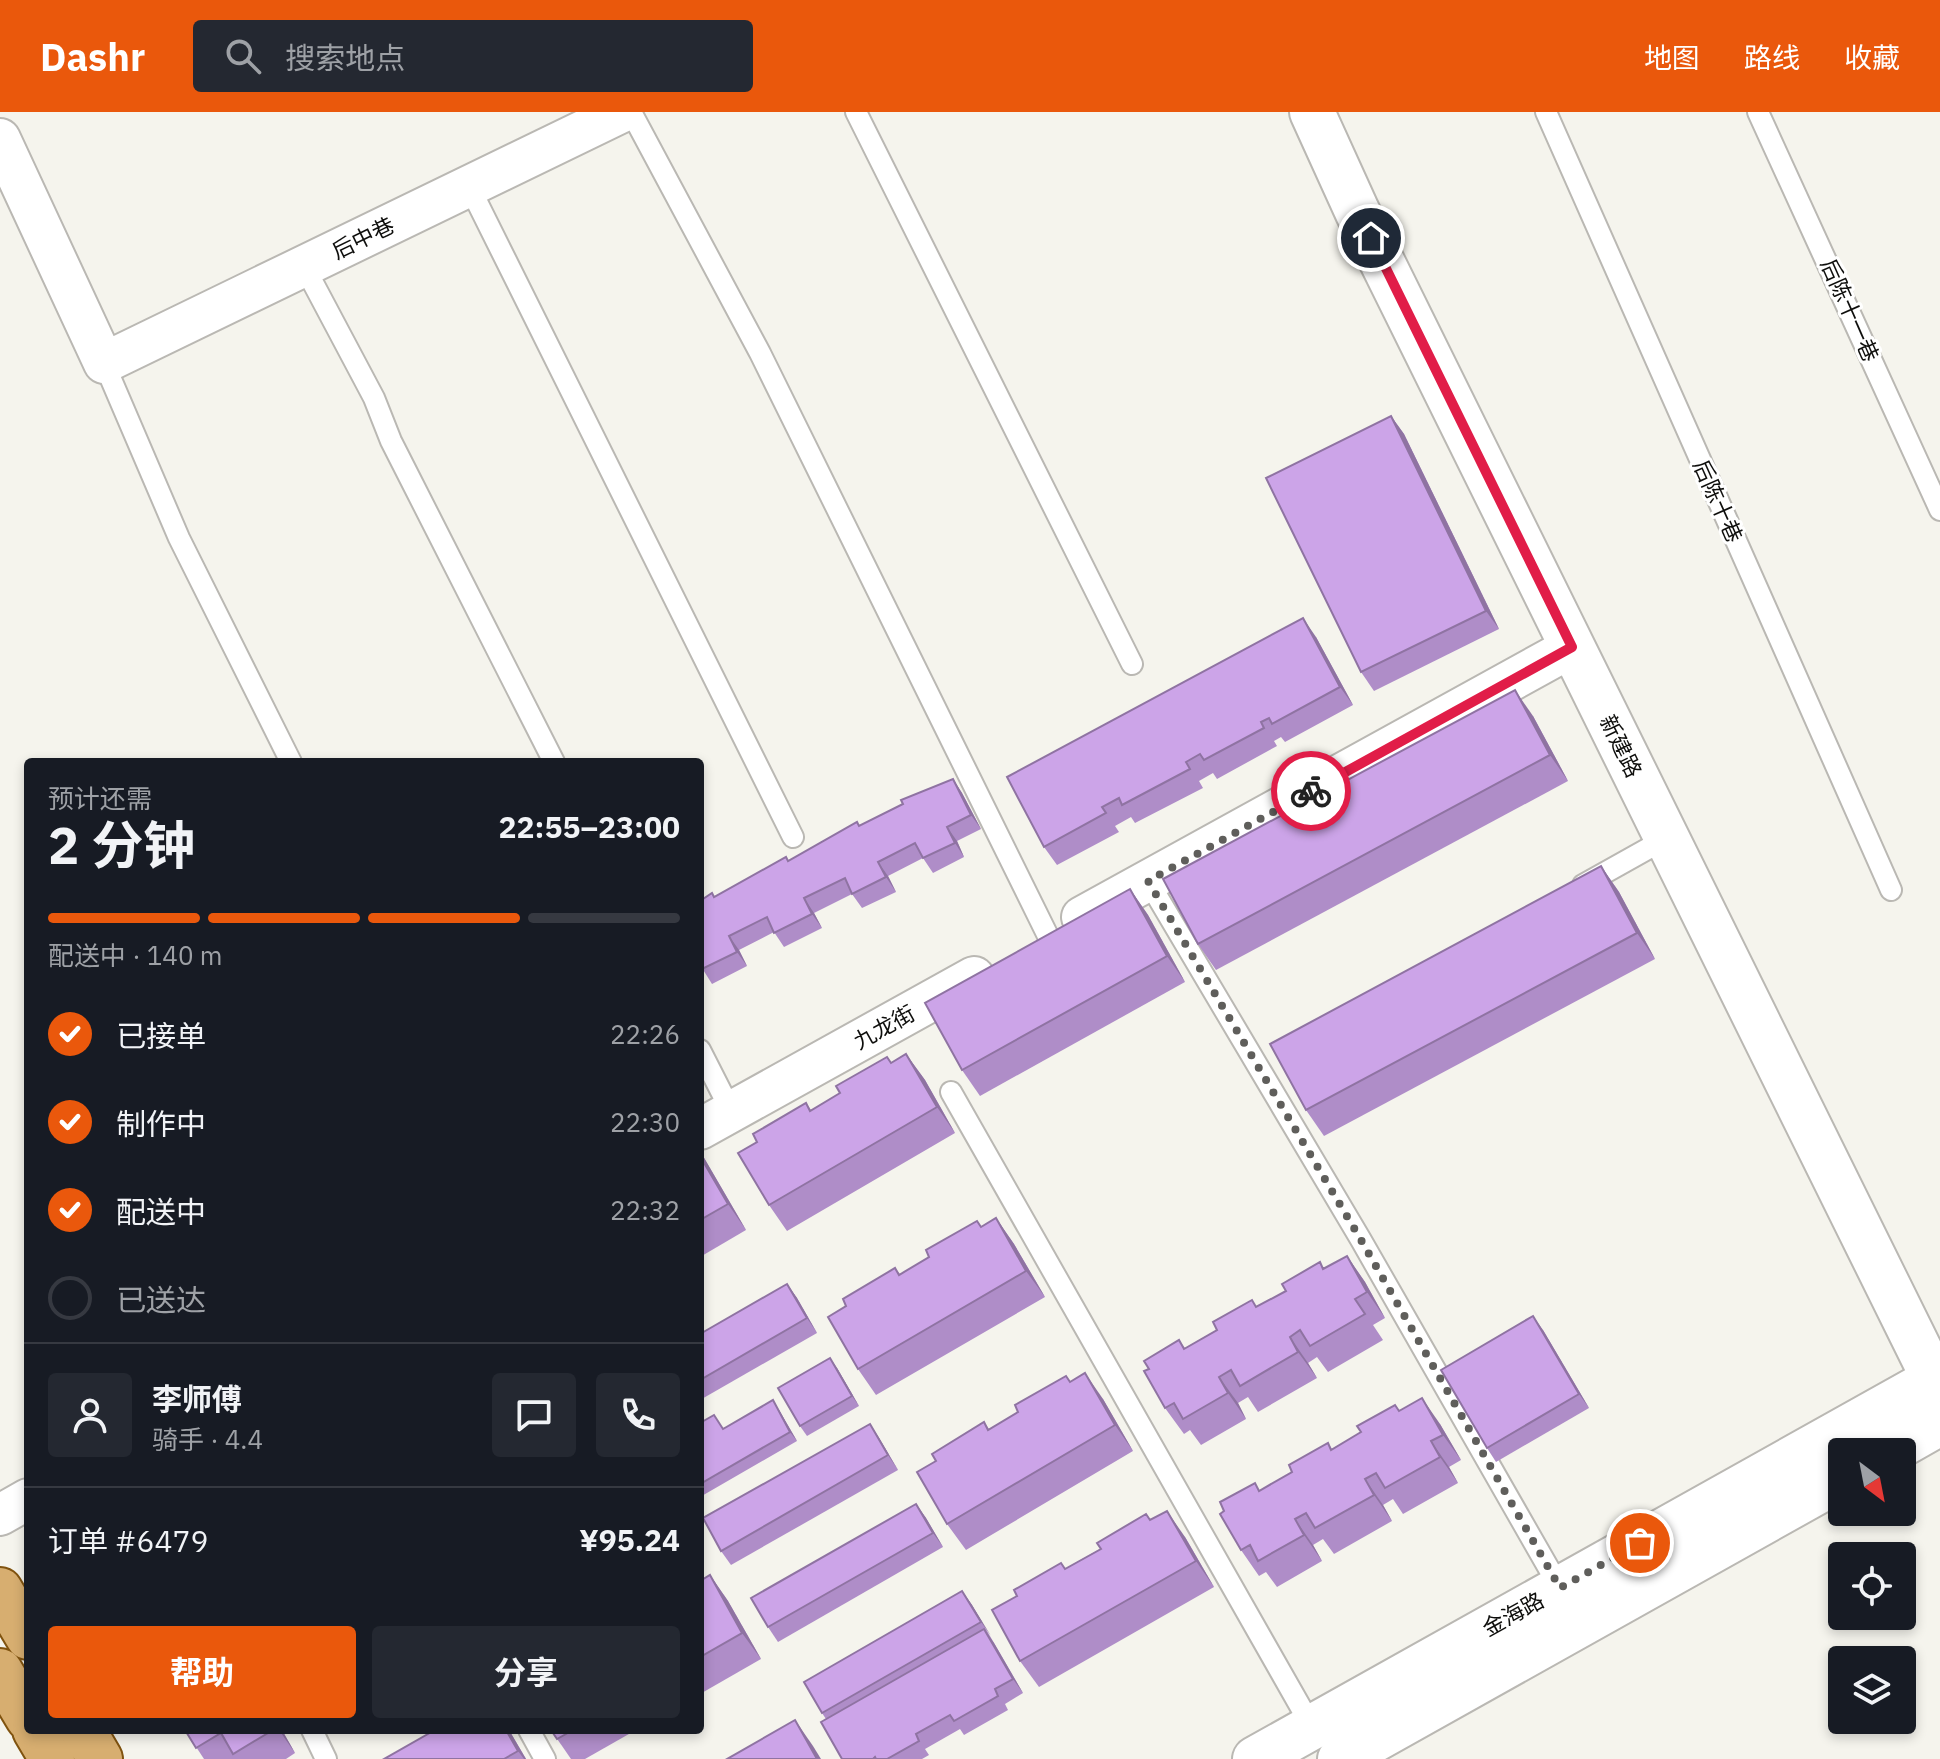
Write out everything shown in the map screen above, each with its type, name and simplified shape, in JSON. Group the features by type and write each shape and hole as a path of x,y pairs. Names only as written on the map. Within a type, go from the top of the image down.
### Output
{"main road":[{"path":"0,1590 24,1630"},
{"path":"0,1671 24,1711"},
{"path":"37,1734 52,1759"},
{"path":"85,1734 100,1759"}],"street":[{"name":"后中巷","path":"104,363 622,112"},
{"name":"新建路","path":"1312,112 1572,647 1937,1378"},
{"path":"0,139 104,363"},
{"name":"九龙街","path":"716,1120 1572,647"},
{"name":"金海路","path":"1326,1743 1560,1588 1937,1378"},
{"path":"1916,1441 1937,1433"},
{"name":"金海路","path":"1255,1759 1326,1743 1828,1485"},
{"path":"0,1515 24,1501"}],"lane":[{"path":"631,112 760,353 1025,949"},
{"path":"856,112 1132,664"},
{"name":"后陈十巷","path":"1546,112 1891,890"},
{"name":"后陈十一巷","path":"1758,112 1940,510"},
{"path":"469,186 793,837"},
{"path":"304,266 374,398 391,441 552,758"},
{"path":"104,363 179,538 289,758"},
{"path":"1569,892 1667,838"},
{"path":"1148,881 1361,1240 1560,1588"},
{"path":"704,1068 716,1120"},
{"path":"951,1092 1326,1743"},
{"path":"314,1734 323,1758"},
{"path":"531,1734 545,1759"}],"building":[{"path":"1391,416 1486,611 1361,672 1266,478"},
{"path":"1303,618 1340,687 1272,724 1269,718 1261,722 1264,728 1204,760 1200,754 1186,762 1190,769 1122,805 1119,798 1102,807 1106,813 1044,847 1007,777"},
{"path":"1515,690 1550,755 1198,944 1163,879"},
{"path":"953,779 971,815 947,827 955,843 923,858 915,843 878,862 886,877 852,894 845,878 804,898 812,914 774,933 767,917 729,936 737,952 704,968 704,898 712,893 714,897 786,857 788,861 857,822 859,826 903,804 901,800"},
{"path":"1601,866 1637,933 1306,1110 1270,1044"},
{"path":"1130,889 1167,956 962,1070 925,1003"},
{"path":"906,1054 937,1107 769,1205 738,1153 757,1142 753,1134 806,1103 810,1111 840,1093 836,1086 887,1057 891,1063"},
{"path":"704,1163 728,1204 704,1218"},
{"path":"996,1218 1026,1271 858,1369 828,1317 846,1306 843,1299 895,1268 899,1275 929,1257 926,1250 977,1221 981,1227"},
{"path":"1347,1256 1367,1292 1355,1299 1365,1314 1310,1346 1300,1330 1290,1337 1298,1352 1240,1386 1231,1370 1219,1377 1228,1393 1183,1419 1174,1403 1165,1408 1144,1371 1149,1369 1144,1361 1179,1340 1184,1349 1217,1330 1213,1322 1252,1300 1256,1307 1286,1291 1282,1284 1320,1262 1323,1269"},
{"path":"787,1284 807,1318 704,1378 704,1332"},
{"path":"1533,1316 1579,1394 1487,1448 1441,1370"},
{"path":"830,1358 852,1396 800,1426 778,1388"},
{"path":"1085,1373 1115,1425 947,1524 917,1472 936,1461 932,1454 984,1422 988,1430 1018,1412 1015,1405 1066,1376 1070,1382"},
{"path":"1422,1398 1443,1435 1431,1441 1440,1457 1385,1488 1376,1473 1365,1479 1374,1495 1315,1528 1306,1513 1295,1519 1304,1535 1258,1561 1250,1545 1241,1550 1220,1514 1224,1511 1220,1502 1255,1483 1259,1491 1292,1472 1289,1465 1328,1443 1331,1450 1361,1432 1357,1426 1395,1405 1399,1411"},
{"path":"773,1400 790,1432 704,1482 704,1421 714,1415 723,1429"},
{"path":"870,1424 888,1455 721,1551 704,1517"},
{"path":"916,1504 933,1533 768,1627 751,1598"},
{"path":"1167,1511 1196,1561 1020,1661 992,1610 1017,1596 1014,1590 1061,1563 1065,1569 1101,1549 1097,1543 1146,1514 1150,1520"},
{"path":"710,1575 742,1633 704,1655 704,1579"},
{"path":"962,1591 981,1622 822,1713 804,1682"},
{"path":"984,1629 1013,1679 995,1689 998,1696 954,1721 950,1715 916,1734 919,1741 887,1759 842,1759 821,1722"},
{"path":"795,1720 817,1759 727,1759"},
{"path":"187,1734 219,1734 196,1748"},
{"path":"222,1734 266,1734 233,1754"},
{"path":"428,1734 508,1734 518,1751 504,1759 384,1759"}],"way so far":[{"path":"1311,791 1148,881 1361,1240 1560,1588 1640,1543"}],"route":[{"path":"1311,791 1572,647 1371,238"}]}
